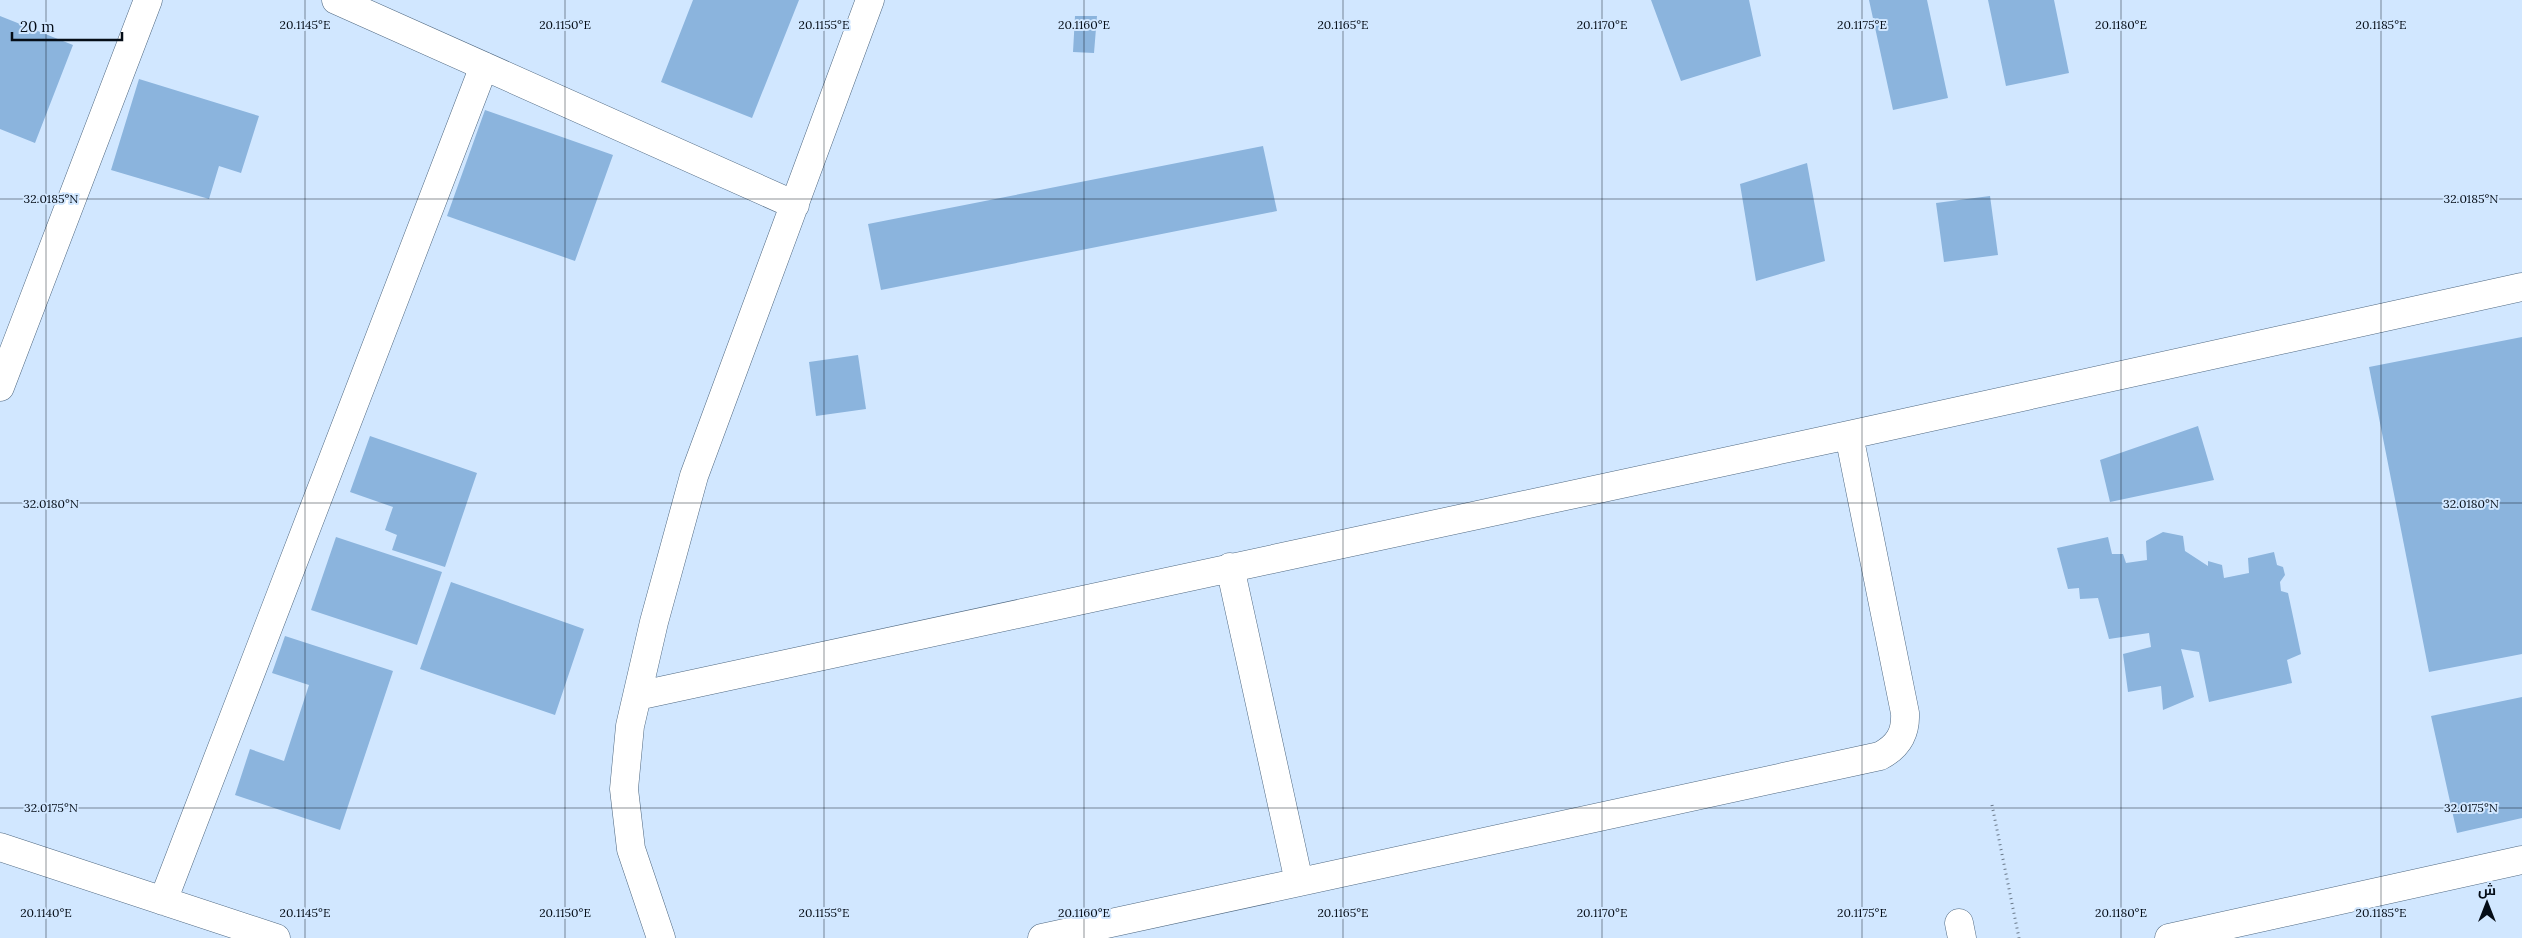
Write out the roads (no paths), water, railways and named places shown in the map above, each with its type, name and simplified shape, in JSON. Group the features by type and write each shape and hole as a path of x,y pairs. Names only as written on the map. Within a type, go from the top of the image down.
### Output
{"street":[{"path":"0,387 148,0"},
{"path":"336,0 794,205"},
{"path":"661,938 631,849 626,817 624,789 626,758 637,696 654,622 694,476 870,0"},
{"path":"163,901 484,66"},
{"path":"637,696 1849,435 2522,287"},
{"path":"1042,938 1880,756 1892,750 1901,739 1905,726 1905,713 1849,435"},
{"path":"1230,567 1299,882"},
{"path":"0,847 276,938"},
{"path":"2169,938 2522,860"}]}
